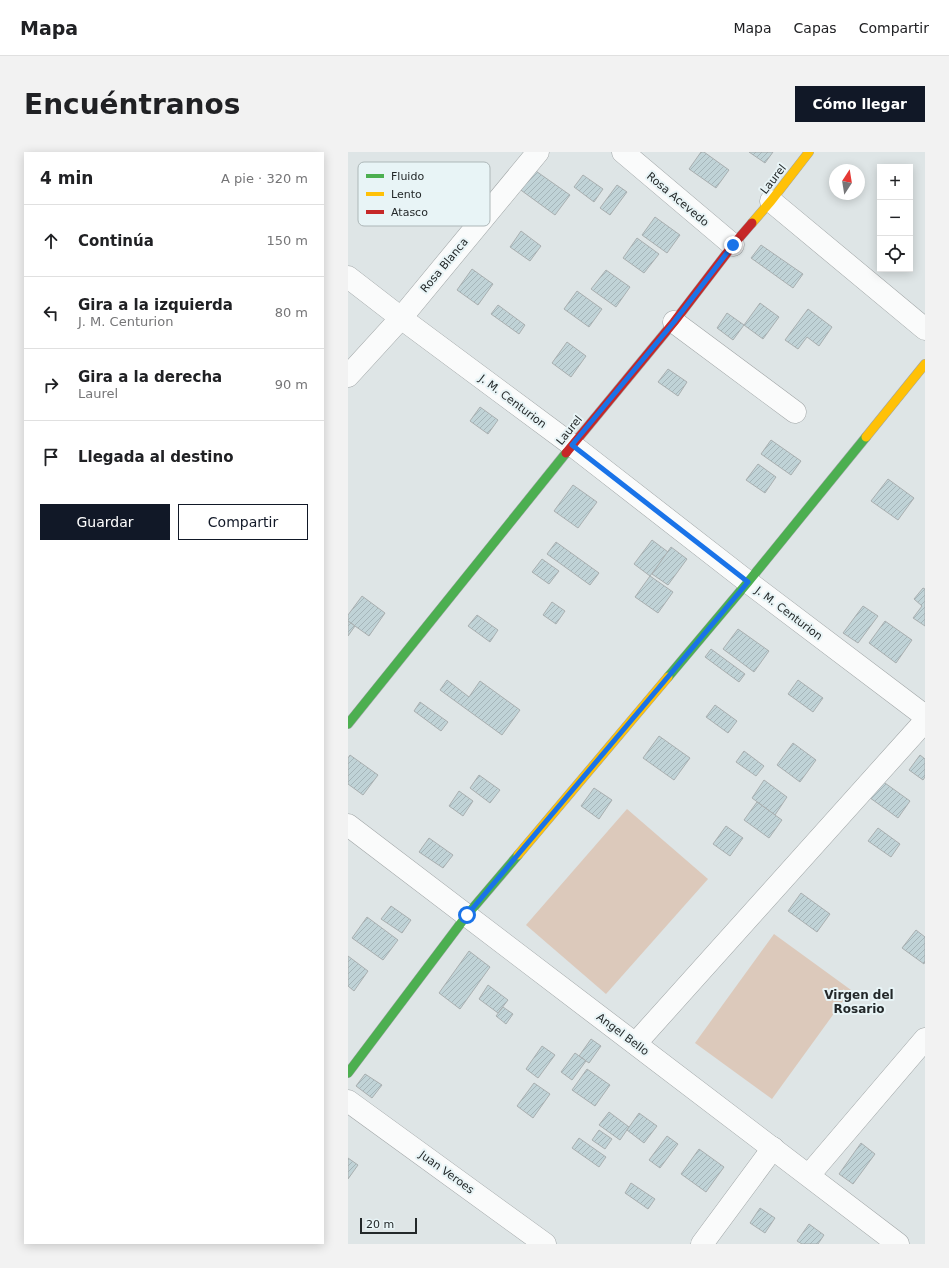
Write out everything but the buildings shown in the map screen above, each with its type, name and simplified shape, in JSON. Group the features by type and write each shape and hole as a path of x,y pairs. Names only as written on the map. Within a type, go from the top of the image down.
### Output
{"street":[{"name":"Rosa Blanca","path":"490,210 538,152"},
{"name":"Rosa Acevedo","path":"623,152 733,245"},
{"name":"Laurel","path":"348,724 572,445 674,322 733,245 771,201 809,152"},
{"path":"771,201 925,329"},
{"name":"Rosa Blanca","path":"348,376 401,318 477,226"},
{"name":"J. M. Centurion","path":"348,277 572,445 748,582 925,716"},
{"path":"674,322 795,412"},
{"path":"348,1073 467,915 748,582 925,364"},
{"path":"636,1043 925,721"},
{"name":"Angel Bello","path":"348,824 898,1244"},
{"path":"809,1175 925,1039"},
{"name":"Juan Veroes","path":"348,1101 545,1244"},
{"path":"702,1244 773,1148"}],"shaded area":[{"path":"627,809 708,879 606,994 526,925"},
{"path":"774,934 851,990 772,1099 695,1043"}],"traffic: fast":[{"path":"668,677 748,582 866,437"},
{"path":"348,724 566,453"},
{"path":"348,1073 467,915 518,855"}],"traffic: slow":[{"path":"752,223 809,152"},
{"path":"866,437 925,364"},
{"path":"518,855 668,677"}],"traffic: jam":[{"path":"566,453 674,322 733,245 752,223"}],"district":[{"name":"Virgen del Rosario","path":"859,1002"}],"route":[{"path":"467,915 748,582 572,445 674,322 733,245"}]}
